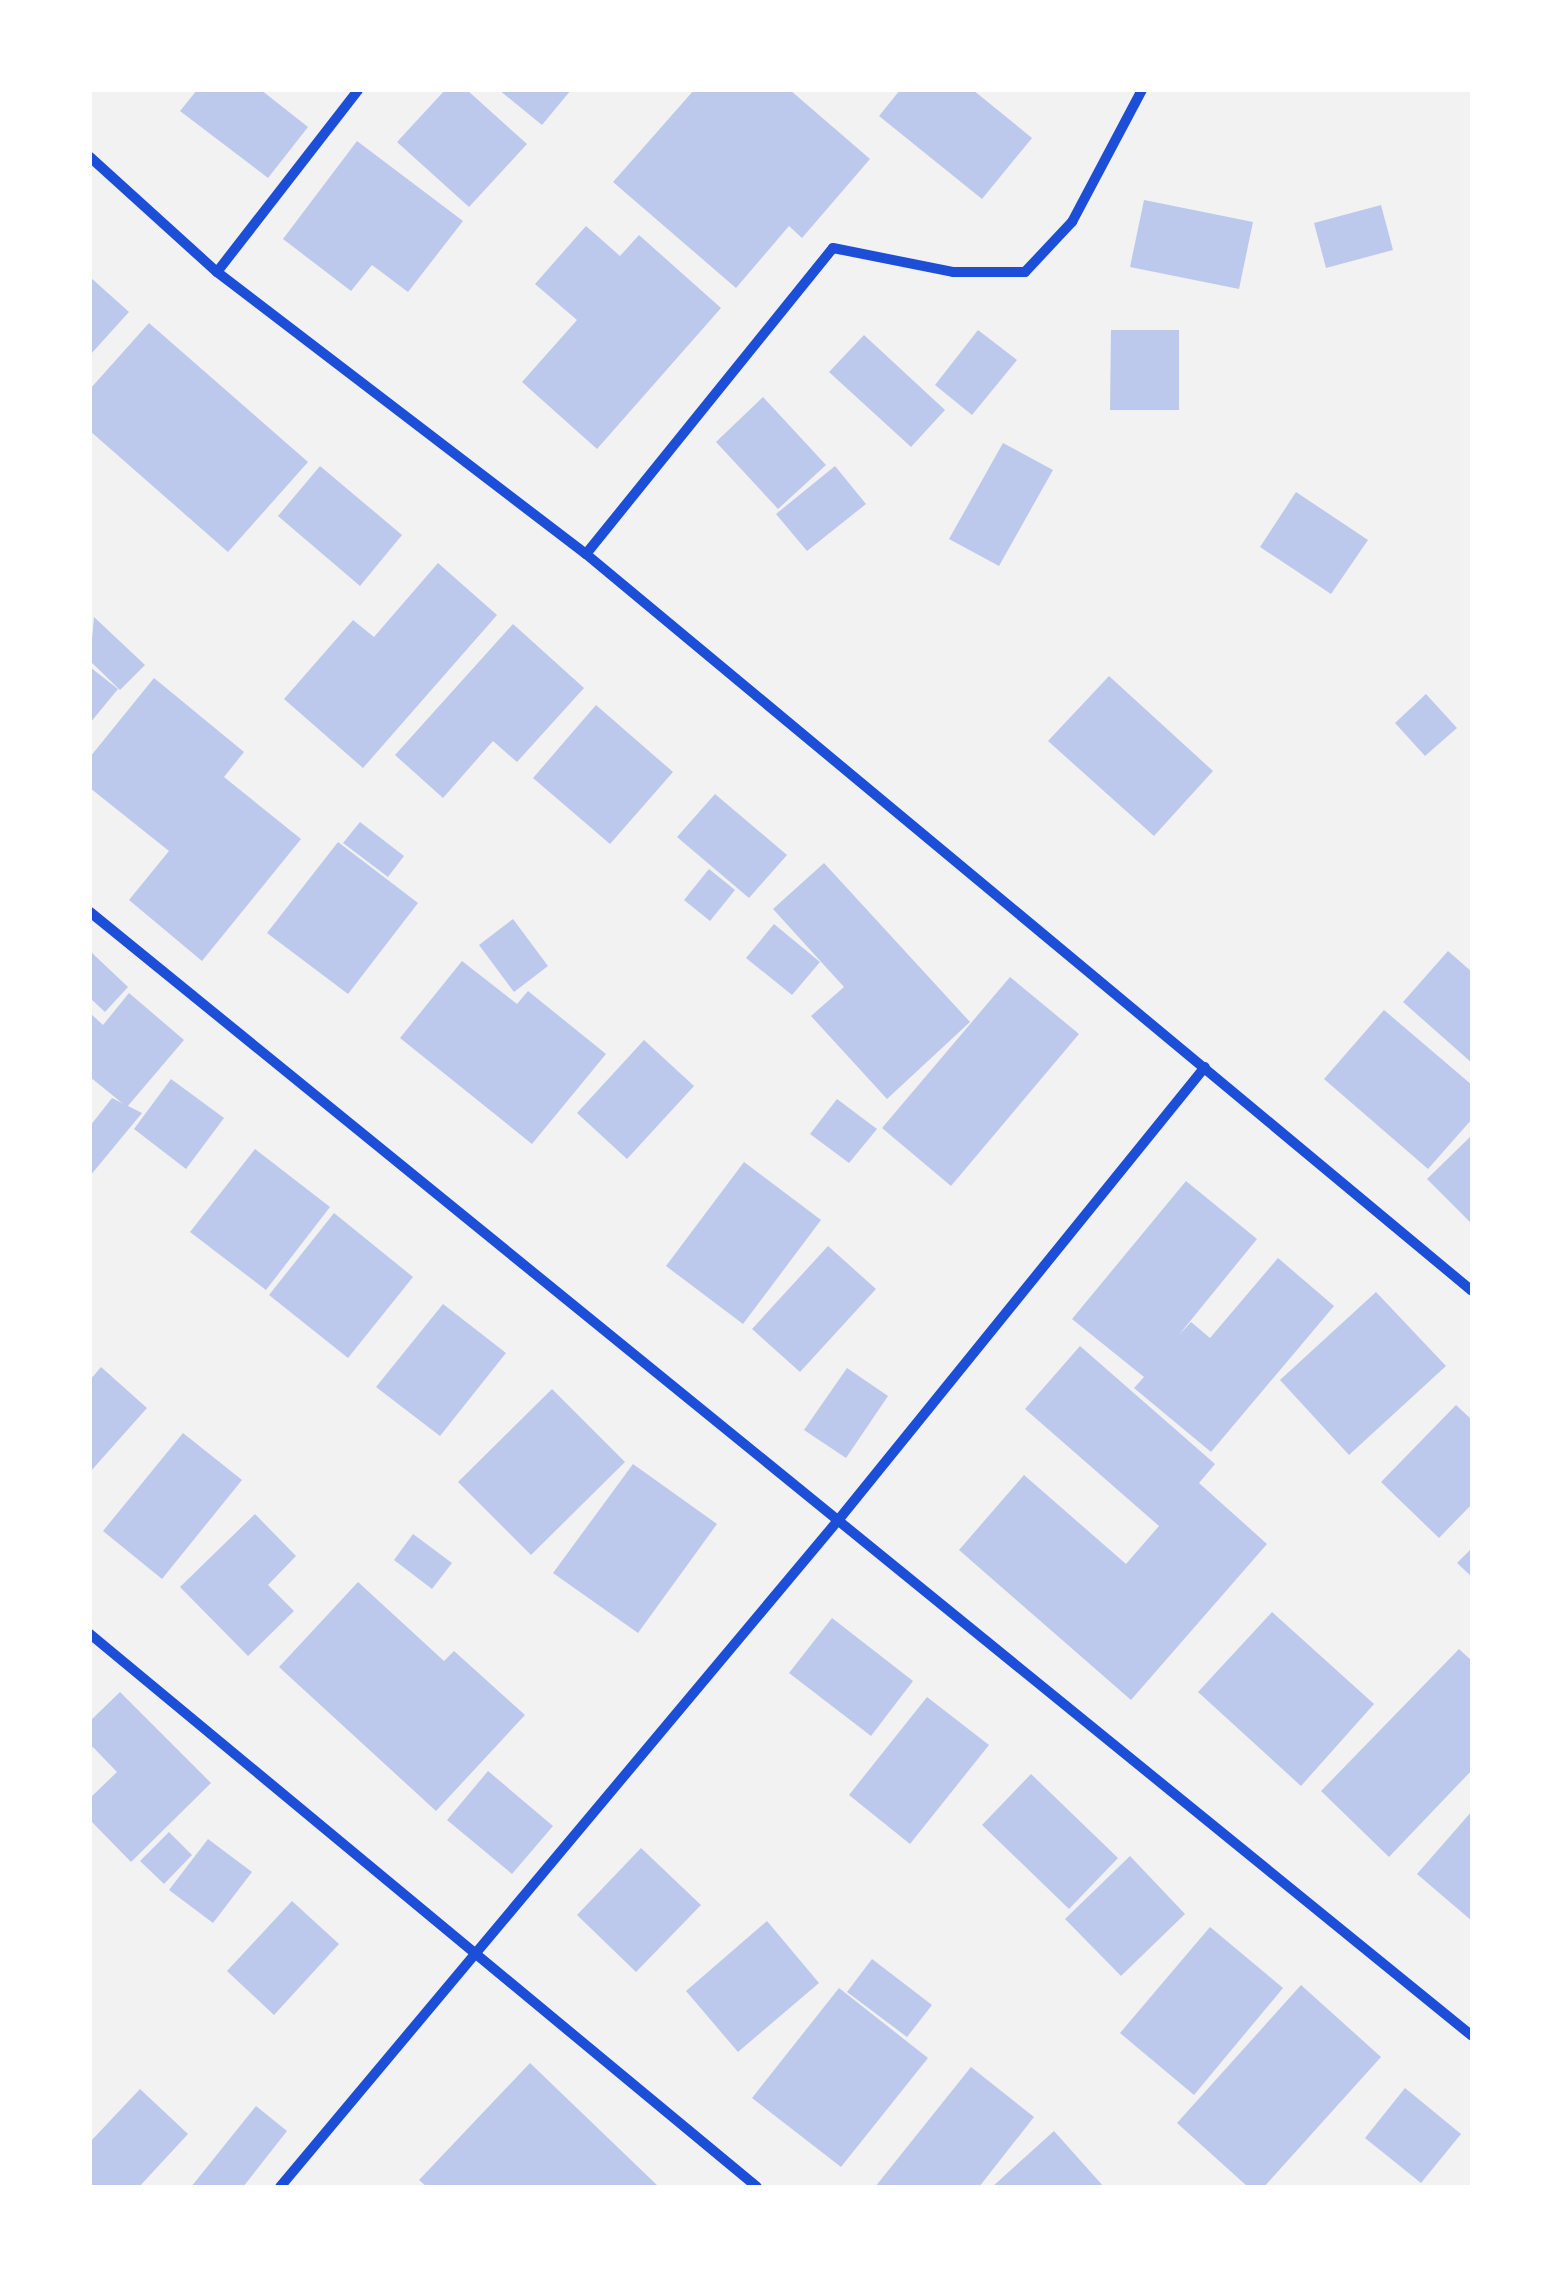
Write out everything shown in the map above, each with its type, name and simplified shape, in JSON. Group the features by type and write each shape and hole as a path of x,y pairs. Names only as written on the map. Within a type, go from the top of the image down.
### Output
{"street":[{"path":"217,272 358,90"},
{"path":"586,554 833,248 953,272 1024,272 1072,222 1142,90"},
{"path":"90,158 217,272 586,554 1472,1290"},
{"path":"90,912 840,1518 1472,2036"},
{"path":"280,2187 840,1518 1205,1067"},
{"path":"90,1634 757,2187"}],"building":[{"path":"197,90 261,90 308,127 268,178 180,111"},
{"path":"445,90 467,90 527,144 469,207 397,142"},
{"path":"499,90 571,90 542,125"},
{"path":"694,90 790,90 870,159 802,238 789,226 736,288 613,182"},
{"path":"900,90 973,90 1032,138 982,199 879,116"},
{"path":"357,141 463,221 408,292 372,265 351,291 283,239"},
{"path":"1144,200 1253,222 1239,289 1130,267"},
{"path":"1381,205 1393,250 1326,268 1314,223"},
{"path":"586,226 620,256 639,235 721,308 597,449 522,382 577,320 535,284"},
{"path":"90,277 129,312 90,355"},
{"path":"149,323 308,462 228,552 90,431 90,389"},
{"path":"978,330 1017,360 972,415 935,385"},
{"path":"1111,330 1179,330 1179,410 1110,410"},
{"path":"864,335 945,410 911,447 829,372"},
{"path":"763,397 826,465 778,509 716,442"},
{"path":"1003,443 1053,470 999,566 949,539"},
{"path":"320,466 402,535 360,586 278,516"},
{"path":"835,466 866,504 807,551 776,514"},
{"path":"1296,492 1368,540 1331,594 1260,547"},
{"path":"438,563 497,615 363,768 284,699 353,620 374,637"},
{"path":"94,617 145,665 120,690 90,661"},
{"path":"513,624 584,688 517,762 493,741 443,798 395,755"},
{"path":"90,667 118,689 90,723"},
{"path":"1109,676 1213,771 1154,836 1048,741"},
{"path":"154,678 244,752 224,777 301,839 202,961 129,900 169,851 90,788 90,757"},
{"path":"1426,694 1457,728 1425,756 1395,723"},
{"path":"596,705 673,772 610,844 533,778"},
{"path":"715,794 787,855 749,898 677,837"},
{"path":"360,822 404,856 388,877 343,843"},
{"path":"338,842 418,903 348,994 267,933"},
{"path":"824,863 970,1022 887,1099 811,1016 844,987 773,909"},
{"path":"709,869 735,890 710,921 684,900"},
{"path":"513,919 548,966 514,992 479,945"},
{"path":"774,924 820,962 792,995 746,958"},
{"path":"90,951 128,987 105,1012 90,998"},
{"path":"1448,951 1472,972 1472,1063 1403,1002"},
{"path":"462,961 517,1004 528,991 606,1054 532,1144 400,1038"},
{"path":"1010,977 1079,1034 951,1186 882,1128"},
{"path":"129,993 184,1040 127,1107 90,1077 90,1013 103,1025"},
{"path":"1384,1010 1472,1085 1472,1119 1428,1169 1324,1079"},
{"path":"644,1040 694,1086 627,1159 577,1113"},
{"path":"171,1079 224,1118 186,1169 134,1129"},
{"path":"112,1098 142,1113 90,1176 90,1126"},
{"path":"837,1099 877,1129 849,1163 810,1134"},
{"path":"1472,1135 1472,1224 1427,1179"},
{"path":"255,1149 330,1207 266,1290 190,1232"},
{"path":"744,1162 821,1220 743,1324 666,1266"},
{"path":"1186,1181 1257,1239 1178,1336 1191,1322 1210,1338 1278,1258 1334,1306 1211,1452 1134,1388 1144,1377 1072,1319"},
{"path":"334,1213 413,1277 348,1358 269,1295"},
{"path":"828,1246 876,1289 800,1372 752,1329"},
{"path":"1376,1292 1446,1366 1349,1455 1280,1380"},
{"path":"443,1304 506,1353 440,1436 376,1387"},
{"path":"1080,1346 1215,1464 1199,1483 1267,1544 1131,1700 959,1550 1024,1475 1126,1564 1159,1526 1025,1409"},
{"path":"101,1367 147,1408 90,1472 90,1380"},
{"path":"847,1368 888,1396 846,1458 804,1430"},
{"path":"552,1389 625,1462 531,1555 458,1482"},
{"path":"1456,1405 1472,1420 1472,1504 1439,1538 1381,1482"},
{"path":"183,1433 242,1480 162,1579 103,1531"},
{"path":"633,1464 717,1524 638,1633 553,1573"},
{"path":"255,1514 296,1556 268,1585 294,1611 248,1656 180,1587"},
{"path":"413,1534 452,1563 432,1589 394,1560"},
{"path":"1472,1548 1472,1577 1457,1563"},
{"path":"358,1582 444,1661 454,1651 525,1715 436,1811 279,1667"},
{"path":"1272,1612 1374,1704 1301,1786 1198,1692"},
{"path":"832,1618 913,1681 871,1736 789,1673"},
{"path":"1459,1649 1472,1661 1472,1770 1389,1857 1321,1791"},
{"path":"120,1692 211,1783 131,1862 90,1820 90,1798 117,1772 90,1744 90,1721"},
{"path":"927,1697 989,1745 910,1844 849,1795"},
{"path":"488,1771 553,1826 512,1874 447,1820"},
{"path":"1031,1774 1118,1858 1069,1909 982,1825"},
{"path":"1472,1811 1472,1921 1417,1874"},
{"path":"169,1832 192,1855 164,1884 140,1861"},
{"path":"208,1839 252,1872 213,1923 169,1890"},
{"path":"641,1848 701,1905 636,1972 577,1915"},
{"path":"1130,1856 1185,1914 1121,1976 1065,1919"},
{"path":"292,1901 339,1944 274,2015 227,1971"},
{"path":"767,1921 819,1983 738,2052 686,1991"},
{"path":"1210,1927 1283,1988 1194,2095 1120,2033"},
{"path":"872,1959 932,2005 907,2037 847,1992"},
{"path":"1301,1985 1381,2057 1264,2187 1248,2187 1177,2123"},
{"path":"839,1988 928,2058 841,2167 752,2098"},
{"path":"530,2063 659,2187 427,2187 419,2180"},
{"path":"971,2067 1034,2117 979,2187 875,2187"},
{"path":"1405,2088 1461,2134 1421,2183 1365,2138"},
{"path":"140,2089 188,2134 139,2187 90,2187 90,2142"},
{"path":"256,2106 287,2131 243,2187 191,2187"},
{"path":"1054,2131 1104,2187 992,2187"}]}
